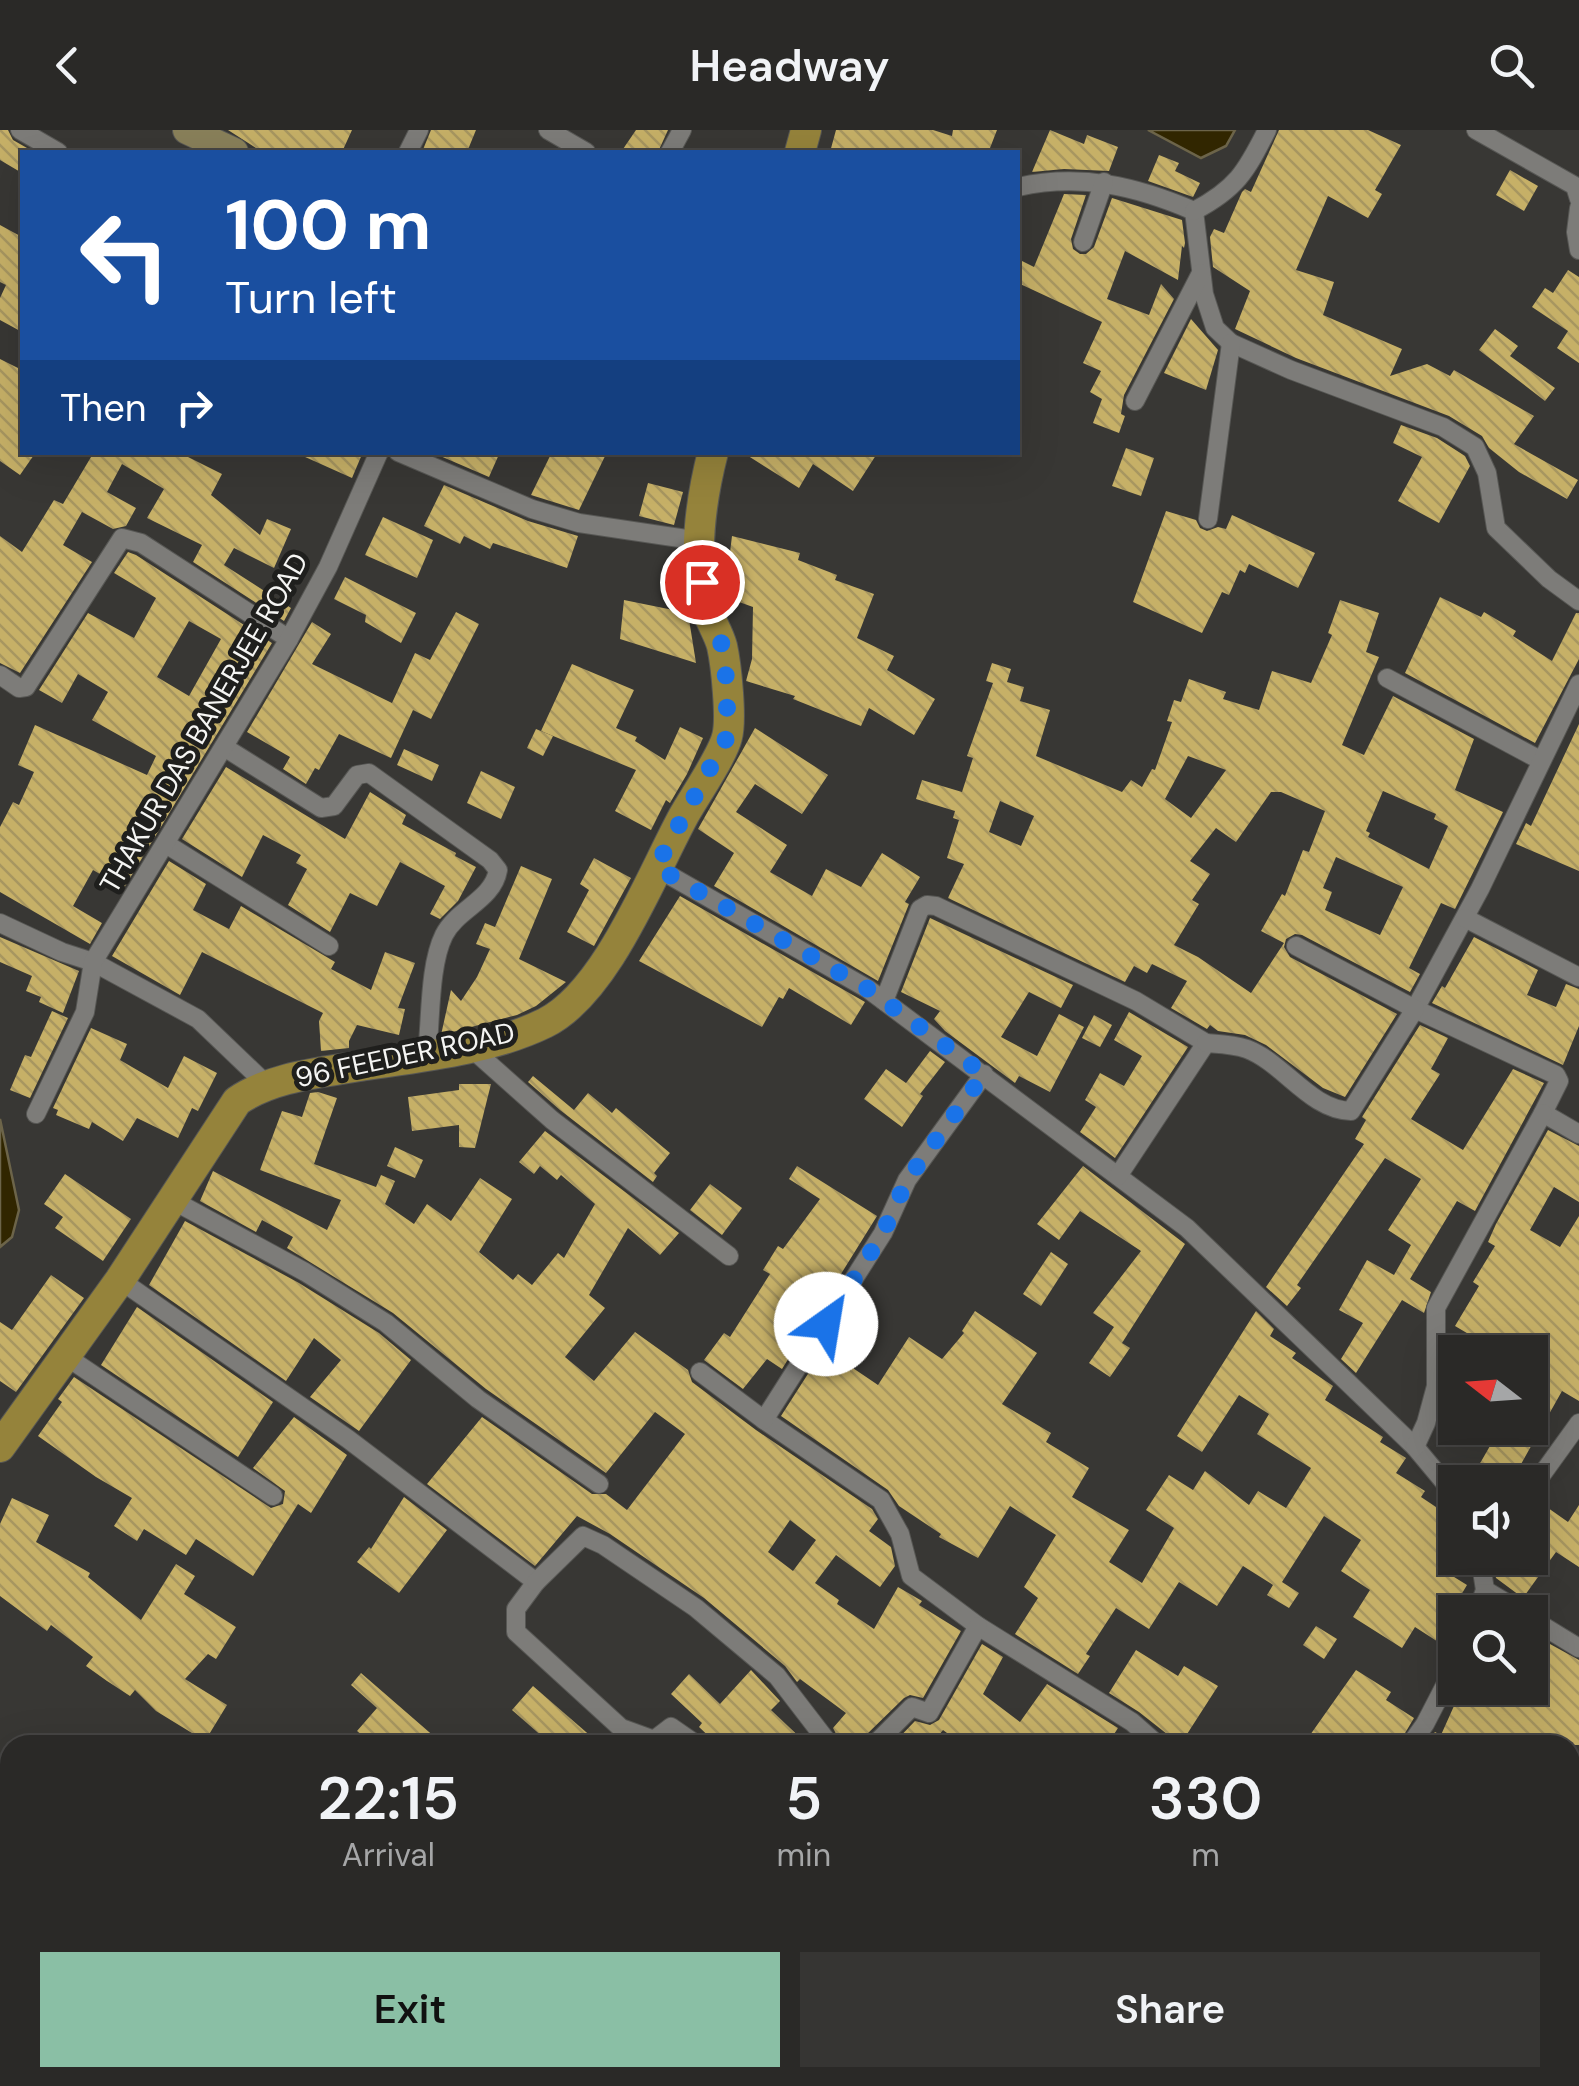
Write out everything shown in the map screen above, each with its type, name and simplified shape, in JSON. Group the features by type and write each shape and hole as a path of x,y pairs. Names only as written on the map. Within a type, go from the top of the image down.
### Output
{"main road":[{"name":"96 FEEDER ROAD","path":"0,1447 120,1280 237,1101 267,1085 318,1072 470,1046 546,1023 590,982 620,941 727,737 724,658 705,605 700,541 712,455"}],"street":[{"path":"20,130 55,150"},
{"path":"188,130 224,144"},
{"path":"548,130 583,150"},
{"path":"1194,211 1226,194 1250,164 1267,130"},
{"path":"1476,130 1575,186 1579,200"},
{"path":"1020,186 1038,182 1104,182 1148,191 1194,211"},
{"path":"1082,242 1104,182"},
{"path":"1579,208 1579,250"},
{"path":"1194,211 1204,294 1215,328 1231,342 1292,370 1443,426 1476,447 1487,472 1496,528 1548,579 1579,600"},
{"path":"1134,400 1201,272"},
{"path":"1208,519 1231,342"},
{"name":"THAKUR DAS BANERJEE ROAD","path":"93,962 289,639 328,568 378,455"},
{"path":"405,455 532,510 579,523 700,541"},
{"path":"0,674 18,688 26,687 122,538 142,543 289,639"},
{"path":"1387,678 1540,760"},
{"path":"884,1000 920,909 936,906 1136,1001 1206,1043 1246,1048 1322,1102 1351,1111 1415,1009 1465,918 1579,684"},
{"path":"224,747 321,808 334,806 357,775 369,773 490,860 498,870 495,884 445,932 436,966 427,1054"},
{"path":"166,844 329,946"},
{"path":"656,867 884,1000 1187,1228 1415,1447 1438,1475"},
{"path":"1465,918 1579,977"},
{"path":"0,923 93,962 198,1020 267,1085"},
{"path":"1296,946 1415,1009 1556,1075 1559,1081 1436,1308 1436,1386 1415,1447"},
{"path":"36,1114 85,1012 93,962"},
{"path":"1118,1176 1206,1043"},
{"path":"470,1046 552,1120 730,1256"},
{"path":"764,1420 883,1233 907,1180 984,1074"},
{"path":"1543,1113 1579,1134"},
{"path":"174,1201 305,1272 386,1323 478,1399 599,1484"},
{"path":"120,1280 348,1439 536,1582"},
{"path":"67,1356 274,1496"},
{"path":"700,1372 881,1500 900,1534 911,1576 978,1626 1147,1735"},
{"path":"1548,1466 1579,1422"},
{"path":"641,1735 622,1728 516,1632 516,1608 536,1582 583,1536 603,1545 696,1608 777,1676 822,1735"},
{"path":"1482,1595 1483,1575"},
{"path":"1484,1590 1493,1595"},
{"path":"884,1735 912,1707 929,1713 978,1626"},
{"path":"1548,1629 1579,1648"},
{"path":"1417,1735 1438,1699"},
{"path":"661,1735 671,1727 683,1735"}],"shaded area":[{"path":"1148,130 1235,130 1226,146 1201,158"},
{"path":"0,1119 19,1210 12,1237 0,1247"}],"building":[{"path":"0,130 8,130 13,140 30,150 20,150 20,172 0,160"},
{"path":"228,130 352,130 343,150 256,148"},
{"path":"431,130 476,130 468,150 423,150"},
{"path":"636,130 668,130 659,150 622,150"},
{"path":"836,130 933,130 952,136 953,130 997,130 992,150 831,150"},
{"path":"1050,130 1084,144 1087,135 1118,147 1109,171 1032,172"},
{"path":"1279,130 1368,130 1401,145 1375,190 1382,194 1368,218 1328,196 1296,270 1334,282 1323,315 1402,349 1390,376 1427,364 1450,376 1454,370 1534,416 1514,444 1578,480 1567,499 1519,472 1489,448 1482,436 1449,416 1296,358 1235,329 1250,291 1213,267 1210,237 1214,229 1224,233 1242,192 1251,192"},
{"path":"1159,155 1179,163 1175,171 1200,183 1193,197 1148,181"},
{"path":"1510,170 1538,186 1524,211 1496,195"},
{"path":"1064,194 1086,195 1071,239 1073,249 1080,254 1094,247 1112,198 1182,220 1185,243 1178,280 1125,251 1107,299 1149,315 1161,284 1174,299 1124,395 1121,414 1125,416 1119,433 1093,423 1102,399 1090,392 1101,371 1083,363 1102,322 1020,284 1020,260 1034,267"},
{"path":"0,225 20,236 20,331 0,320 0,298 6,285 0,282"},
{"path":"1568,270 1579,277 1579,363 1557,348 1568,331 1532,307 1545,288 1553,293"},
{"path":"1191,319 1218,350 1206,390 1164,373"},
{"path":"1495,329 1518,346 1510,356 1555,388 1545,401 1479,350"},
{"path":"0,359 20,369 20,455 34,455 20,475 0,461"},
{"path":"1401,425 1437,438 1465,456 1470,466 1439,523 1398,501 1422,457 1393,443"},
{"path":"1126,448 1154,458 1141,496 1112,486"},
{"path":"92,455 184,455 222,474 211,495 260,535 267,519 291,529 274,568 234,548 224,565 291,608 284,621 193,562 202,545 147,518 164,489 122,464 107,492 136,508 126,526 113,529 82,512 63,545 92,562 20,673 0,663 0,536 22,552 54,500 63,504"},
{"path":"301,455 362,455 352,478"},
{"path":"438,455 499,455 489,477"},
{"path":"551,455 606,455 579,510 531,495"},
{"path":"747,455 876,455 853,491 813,464 799,488"},
{"path":"648,483 683,492 674,525 639,516"},
{"path":"444,485 528,521 578,536 567,568 493,543 490,549 464,536 460,544 424,526"},
{"path":"1166,511 1196,520 1207,531 1226,529 1232,515 1315,553 1298,588 1249,564 1245,573 1240,570 1229,595 1222,592 1202,633 1133,602"},
{"path":"383,517 433,540 417,578 365,555"},
{"path":"732,536 800,553 798,560 837,575 835,580 874,594 857,638 894,656 887,670 935,699 914,735 869,708 861,726 793,699 795,696 746,681 752,659 753,607 739,602 728,569"},
{"path":"128,552 136,555 272,643 124,888 93,870 73,906 102,923 90,944 0,892 0,827 13,802 19,805 34,772 18,765 35,725 147,775 156,756 92,720 108,692 78,674 62,703 39,690 88,613 134,638 156,598 114,573","holes":["189,621 221,639 189,696 157,677"]},
{"path":"345,577 416,613 401,643 365,622 366,615 334,599"},
{"path":"1440,597 1481,617 1484,612 1516,631 1513,636 1552,661 1579,613 1579,659 1535,743 1405,673"},
{"path":"624,600 688,613 696,663 620,639"},
{"path":"1340,600 1379,613 1366,652 1379,657 1342,745 1364,755 1393,696 1474,739 1455,790 1503,812 1455,909 1441,903 1409,968 1420,974 1410,992 1302,935 1286,939 1284,947 1290,957 1397,1014 1345,1097 1323,1088 1266,1045 1210,1025 1207,1029 1171,1008 1187,981 1152,964 1147,973 1134,966 1125,982 948,898 964,864 947,858 959,820 953,818 955,811 916,799 922,780 962,792 973,758 967,756 993,683 986,681 992,663 1011,669 1007,682 1024,687 1020,701 1050,710 1036,756 1122,792 1131,780 1142,787 1155,770 1172,722 1167,721 1174,700 1181,702 1189,679 1226,692 1223,699 1259,710 1272,671 1311,683 1332,635 1328,633","holes":["1188,756 1226,770 1191,818 1165,799","1383,791 1436,814 1434,819 1448,826 1429,869 1368,837 1370,833 1366,831","1271,792 1281,792 1325,811 1309,852 1303,850 1285,896 1282,894 1261,931 1284,943 1251,993 1174,945 1199,904 1192,900 1210,874 1190,861 1216,828 1236,842","1000,801 1034,816 1021,846 989,832","1336,857 1403,887 1380,935 1325,910 1332,892 1323,888"]},
{"path":"456,612 479,624 431,719 413,710 391,758 339,734 319,770 315,768 306,784 283,769 290,757 247,732 312,622 331,634 312,664 392,703 415,653 430,660"},
{"path":"572,664 634,690 616,728 637,737 635,741 665,760 680,727 703,738 687,774 670,803 666,800 651,830 615,811 636,770 541,731"},
{"path":"1579,724 1579,871 1516,844 1526,823 1531,826"},
{"path":"755,728 828,775 802,814 755,784 736,812 787,845 770,872 812,896 826,869 861,887 882,853 920,877 905,902 909,904 878,981 714,886 734,853 698,829"},
{"path":"536,729 553,736 543,756 527,748"},
{"path":"404,749 439,765 432,781 397,765"},
{"path":"226,767 345,839 370,792 406,815 402,824 476,867 458,901 440,919 430,914 445,886 400,862 377,906 350,893 330,932 288,905 307,869 296,863 301,855 263,835 242,877 182,839"},
{"path":"481,771 515,787 501,819 467,803"},
{"path":"594,858 631,878 594,946 567,932 589,890 580,884"},
{"path":"169,861 206,884 193,910 229,929 241,906 335,962 331,969 371,990 385,952 415,963 398,1008 405,1009 399,1035 357,1025 349,1048 321,1051 319,1021 323,1013 202,952 180,995 112,956"},
{"path":"521,866 552,879 519,959 566,982 536,1006 517,1015 441,1035 451,990 461,1001 477,977 490,949 476,944 485,923 495,927"},
{"path":"680,896 865,1002 851,1025 789,988 783,999 779,997 762,1027 639,961"},
{"path":"930,918 1073,985 1061,1008 1029,992 1001,1037 1037,1056 1059,1014 1084,1027 1050,1092 1019,1076 1015,1083 945,1031 934,1019 940,1011 901,992"},
{"path":"0,937 79,971 63,1013 26,991 32,976 0,962"},
{"path":"1474,937 1538,970 1527,995 1556,1007 1566,984 1579,989 1579,1026 1563,1065 1432,1003"},
{"path":"52,1011 68,1018 30,1098 10,1090 25,1055 31,1057"},
{"path":"1129,1012 1188,1047 1115,1158 1080,1132 1096,1107 1085,1100 1100,1073 1124,1086 1142,1056 1114,1040"},
{"path":"1094,1015 1112,1025 1100,1047 1082,1038"},
{"path":"1420,1025 1448,1038 1431,1069 1440,1074 1411,1119 1463,1150 1513,1069 1544,1083 1475,1211 1457,1201 1410,1279 1431,1292 1424,1313 1402,1300 1356,1373 1341,1359 1363,1323 1339,1310 1367,1260 1394,1275 1411,1245 1388,1230 1421,1179 1385,1158 1297,1285 1301,1288 1287,1306 1266,1287 1364,1144 1355,1139 1366,1120 1362,1117"},
{"path":"91,1028 127,1044 120,1060 168,1088 184,1056 217,1073 198,1111 192,1108 178,1138 137,1118 123,1141 92,1122 89,1129 56,1115 58,1110 53,1108"},
{"path":"930,1051 945,1062 920,1094 923,1096 902,1127 864,1099 886,1069 906,1083"},
{"path":"533,1076 574,1110 588,1093 612,1113 616,1108 670,1153 654,1173 657,1176 653,1182 528,1082"},
{"path":"459,1084 491,1084 475,1148 459,1147 459,1125 412,1131 408,1097 459,1090"},
{"path":"310,1093 337,1098 314,1164 376,1187 381,1175 395,1181 385,1204 414,1224 427,1204 451,1221 480,1178 512,1199 479,1252 513,1280 518,1274 532,1285 558,1253 564,1258 595,1204 561,1175 557,1180 540,1166 534,1174 519,1162 545,1131 679,1233 660,1255 628,1228 589,1295 605,1308 565,1357 594,1381 635,1332 688,1370 692,1382 756,1430 872,1509 878,1519 869,1531 891,1547 895,1566 880,1587 836,1555 815,1583 839,1600 837,1604 874,1629 898,1587 961,1631 923,1698 904,1698 866,1735 837,1735 833,1728 846,1713 800,1679 797,1682 785,1666 704,1598 610,1534 577,1516 535,1566 427,1484 482,1417 592,1494 606,1494 627,1510 685,1434 655,1412 606,1473 486,1389 393,1313 287,1248 293,1237 262,1220 256,1232 200,1201 213,1171 327,1230 341,1200 260,1170 282,1111 302,1117","holes":["790,1520 816,1540 793,1571 768,1552"]},
{"path":"1548,1130 1579,1146 1579,1202 1554,1187 1530,1230 1560,1247 1579,1216 1579,1401 1562,1391 1548,1416 1548,1335 1470,1335 1455,1326 1479,1286 1473,1282 1495,1246 1488,1242"},
{"path":"395,1147 423,1160 415,1178 387,1166"},
{"path":"797,1166 877,1216 782,1369 767,1359 743,1389 704,1360 724,1333 730,1337 770,1274 763,1270 778,1246 783,1249 820,1199 789,1179"},
{"path":"1083,1166 1185,1244 1122,1343 1130,1348 1110,1377 1089,1363 1114,1327 1093,1313 1141,1251 1080,1211 1059,1240 1037,1224"},
{"path":"65,1174 131,1219 103,1261 55,1228 63,1217 44,1204"},
{"path":"710,1184 742,1208 722,1235 690,1210"},
{"path":"185,1221 299,1283 379,1333 411,1360 359,1431 310,1397 341,1360 314,1338 286,1381 149,1285"},
{"path":"1051,1252 1068,1264 1041,1306 1023,1294"},
{"path":"51,1275 84,1298 16,1392 0,1381 0,1322 12,1330"},
{"path":"854,1302 872,1313 841,1360 878,1385 909,1337 942,1359 964,1333 975,1311 1037,1353 1002,1404 1051,1433 1046,1442 1089,1468 1072,1497 1129,1530 1109,1562 1142,1583 1174,1528 1146,1510 1169,1475 1193,1490 1205,1471 1249,1505 1258,1491 1286,1508 1311,1468 1257,1434 1269,1414 1239,1395 1202,1452 1177,1436 1256,1311 1274,1329 1270,1336 1296,1353 1292,1358 1333,1386 1325,1400 1383,1437 1380,1442 1406,1458 1396,1473 1425,1491 1421,1497 1438,1508 1438,1575 1451,1575 1467,1585 1461,1595 1438,1595 1438,1642 1415,1627 1402,1648 1353,1617 1370,1590 1341,1571 1361,1540 1324,1516 1282,1582 1299,1593 1289,1608 1267,1595 1273,1585 1243,1566 1217,1606 1179,1582 1149,1629 1116,1608 1086,1654 1090,1656 1078,1674 1015,1634 1038,1598 1024,1587 1056,1535 1010,1506 978,1558 939,1537 941,1534 899,1506 888,1490 781,1416"},
{"path":"137,1307 273,1402 238,1457 101,1365"},
{"path":"74,1377 271,1508 283,1504 285,1491 253,1468 294,1417 347,1455 311,1513 298,1504 253,1576 196,1539 186,1555 144,1529 137,1541 114,1526 132,1498 38,1436"},
{"path":"1491,1445 1532,1445 1521,1465 1479,1465"},
{"path":"404,1497 447,1530 399,1593 357,1562 371,1549"},
{"path":"12,1498 49,1515 36,1542 90,1573 88,1577 141,1620 176,1564 195,1576 184,1594 236,1627 216,1659 208,1654 185,1679 227,1705 209,1735 195,1735 156,1711 135,1690 130,1696 107,1681 86,1666 93,1657 51,1625 47,1631 0,1596 0,1524"},
{"path":"1579,1505 1579,1567 1556,1552 1548,1563 1548,1508 1568,1522"},
{"path":"1495,1575 1540,1575 1525,1595 1519,1595"},
{"path":"1316,1626 1337,1639 1324,1659 1303,1645"},
{"path":"1548,1643 1579,1660 1579,1735 1441,1735 1454,1705 1548,1705"},
{"path":"982,1644 1003,1657 983,1694 1020,1722 1047,1684 1118,1728 1113,1735 950,1735 943,1730 939,1735 902,1735 915,1721 930,1725 939,1720"},
{"path":"1136,1650 1178,1676 1184,1666 1218,1686 1186,1735 1167,1735 1109,1693"},
{"path":"751,1670 780,1701 771,1710 797,1735 707,1735 699,1727 702,1723 671,1694 689,1674 720,1704"},
{"path":"1356,1670 1391,1692 1386,1700 1414,1718 1404,1735 1310,1735"},
{"path":"361,1673 432,1735 362,1735 357,1731 377,1708 351,1685"},
{"path":"533,1686 589,1735 541,1735 512,1710"}],"route":[{"path":"702,582 705,605 722,645 727,737 656,867 868,989 984,1074 907,1180 883,1233 826,1324"}]}
